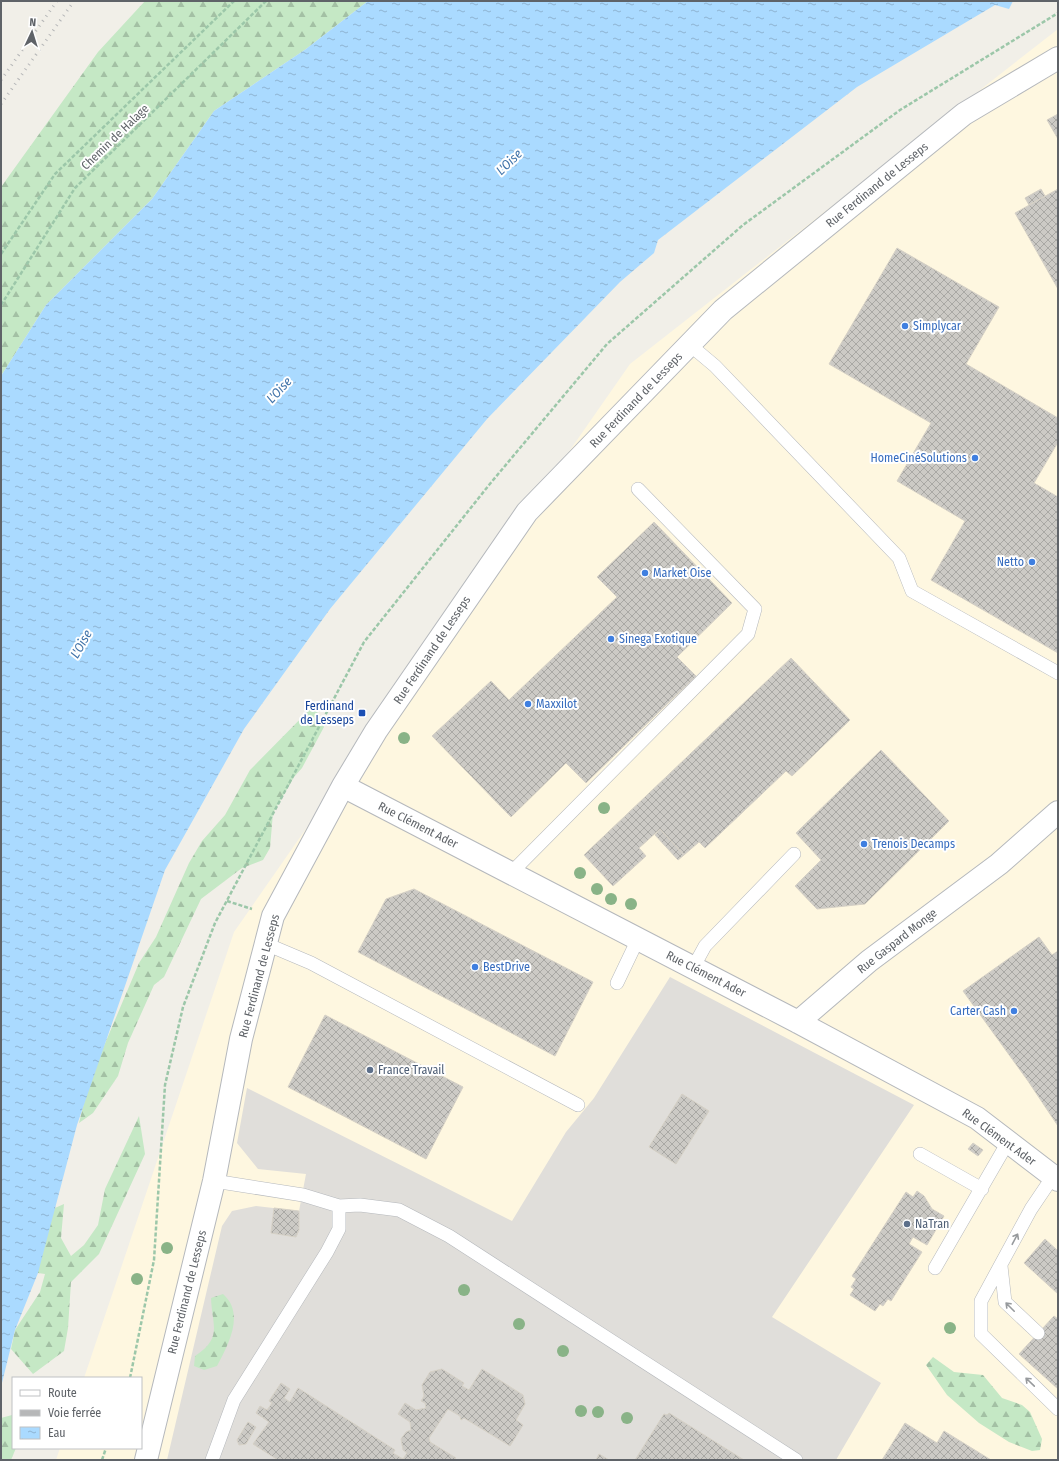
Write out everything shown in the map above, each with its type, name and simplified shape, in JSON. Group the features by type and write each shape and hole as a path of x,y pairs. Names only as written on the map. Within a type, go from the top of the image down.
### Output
{"street":[{"name":"Rue Ferdinand de Lesseps","path":"146,1460 214,1181 241,1039 273,916 343,786 376,731 526,512 723,310 964,114 1058,58"},
{"name":"Rue Clément Ader","path":"343,786 798,1022 977,1118 1008,1142 1056,1175"},
{"name":"Rue Gaspard Monge","path":"798,1022 869,961 999,864 1058,812"},
{"name":"Rue Gaspard Monge","path":"999,864 1058,831"}],"lane":[{"path":"690,345 715,366 899,558 912,591 1058,673"},
{"path":"511,873 748,634 755,609 638,489"},
{"path":"693,968 705,946 794,854"},
{"path":"617,983 638,939"},
{"path":"266,944 318,967 578,1105"},
{"path":"935,1268 1008,1142"},
{"path":"920,1154 982,1189"},
{"path":"1056,1175 1031,1209 981,1302 981,1334 1058,1409"},
{"path":"214,1181 303,1195 339,1206 360,1205 399,1210 448,1236 796,1460"},
{"path":"212,1460 234,1400 327,1252 339,1229 339,1206"},
{"path":"1001,1266 1005,1302 1038,1333"}],"path":[{"path":"1,254 55,174 234,1"},
{"name":"Chemin de Halage","path":"1,305 75,188 266,1"},
{"path":"102,1460 106,1449"}],"shaded area":[{"path":"1058,29 1058,1460 56,1460 60,1449 142,1449 142,1377 84,1377 234,932 630,364"},
{"path":"670,977 914,1105 772,1317 881,1383 836,1460 167,1460 222,1226 232,1211 256,1206 299,1211 306,1174 258,1169 237,1143 247,1088 512,1221 566,1132 594,1098"}],"green space":[{"path":"145,1 368,1 306,49 214,111 152,199 46,305 1,376 1,187 98,52"},
{"path":"314,705 324,727 302,768 294,777 273,813 270,848 263,860 242,868 201,899 164,977 154,985 128,1043 118,1076 93,1113 79,1123 90,1079 139,963 156,937 189,863 202,841 225,815 250,770"},
{"path":"139,1116 145,1154 99,1254 71,1282 68,1328 64,1351 33,1374 11,1349 15,1330 40,1292 45,1274 38,1273 32,1218 64,1204 61,1238 71,1256 84,1245 98,1225 105,1189"},
{"path":"223,1294 230,1302 233,1310 233,1329 230,1339 217,1366 204,1370 194,1366 195,1356 204,1349 213,1337 214,1324 211,1298"},
{"path":"933,1357 954,1372 983,1375 1002,1398 1022,1405 1030,1412 1042,1439 1040,1450 1032,1451 1009,1442 979,1423 947,1395 926,1365"},
{"path":"12,1415 12,1449 16,1449 11,1460 1,1460 1,1418"}],"water":[{"name":"L'Oise","path":"368,1 1013,1 1009,9 995,5 857,87 658,240 654,253 620,282 487,419 330,609 244,729 165,870 77,1125 38,1273 15,1330 1,1387 1,376 46,305 152,199 214,111 306,49"}],"building":[{"path":"1058,114 1058,139 1047,120"},
{"path":"1041,189 1045,196 1029,205 1025,198"},
{"path":"1058,189 1058,289 1015,213"},
{"path":"897,248 999,307 966,364 1058,418 1058,442 1034,483 1058,497 1058,653 931,580 965,521 897,481 931,423 829,364"},
{"path":"654,522 732,603 677,657 696,676 586,783 566,763 511,817 432,736 491,681 509,700 617,597 597,577"},
{"path":"791,658 850,720 792,776 786,771 705,848 699,842 684,855 660,829 639,848 646,856 613,886 584,855"},
{"path":"881,750 949,821 865,904 817,909 795,886 821,860 796,833"},
{"path":"660,829 684,855 678,860 655,835"},
{"name":"BestDrive","path":"414,889 593,982 555,1056 358,952 386,899"},
{"path":"1039,937 1052,955 1058,951 1058,1126 1028,1081 963,991"},
{"path":"325,1015 463,1087 426,1159 288,1087"},
{"path":"682,1094 709,1111 676,1164 649,1147"},
{"path":"973,1143 983,1150 978,1156 968,1149"},
{"path":"917,1191 924,1196 932,1209 944,1216 927,1245 913,1237 909,1244 922,1252 891,1301 888,1299 883,1306 880,1304 875,1311 850,1295 854,1289 851,1287 856,1279 852,1276 906,1192 913,1197"},
{"path":"274,1208 299,1211 299,1230 296,1237 271,1233"},
{"path":"1045,1239 1058,1251 1058,1294 1024,1263"},
{"path":"1054,1316 1058,1319 1058,1389 1019,1354"},
{"path":"442,1369 464,1383 462,1386 469,1390 482,1369 523,1395 525,1404 516,1420 523,1425 510,1446 464,1418 461,1420 460,1416 448,1409 429,1438 430,1442 456,1458 454,1460 278,1460 253,1444 269,1422 256,1413 260,1406 267,1410 272,1403 269,1401 281,1383 290,1389 284,1398 290,1402 298,1388 395,1450 393,1453 403,1459 407,1453 403,1450 401,1439 406,1432 411,1430 410,1422 398,1414 405,1403 416,1410 426,1408 425,1403 421,1401 424,1396 422,1385 430,1372"},
{"path":"669,1413 744,1460 635,1460 664,1414 667,1415"},
{"path":"248,1422 256,1427 246,1444 239,1445 237,1440"},
{"path":"905,1423 937,1443 944,1431 991,1460 882,1460"},
{"path":"599,1454 609,1460 596,1460"}],"railway":[{"path":"1,80 57,1"},
{"path":"1,104 74,1"}],"place":[{"name":"Simplycar","path":"905,326"},
{"name":"HomeCinéSolutions","path":"975,458"},
{"name":"Netto","path":"1032,562"},
{"name":"Market Oise","path":"645,573"},
{"name":"Sinega Exotique","path":"611,639"},
{"name":"Maxxilot","path":"528,704"},
{"name":"Ferdinand de Lesseps","path":"362,713"},
{"name":"Trenois Decamps","path":"864,844"},
{"name":"BestDrive","path":"475,967"},
{"name":"Carter Cash","path":"1014,1011"},
{"name":"France Travail","path":"370,1070"},
{"name":"NaTran","path":"907,1224"}]}
